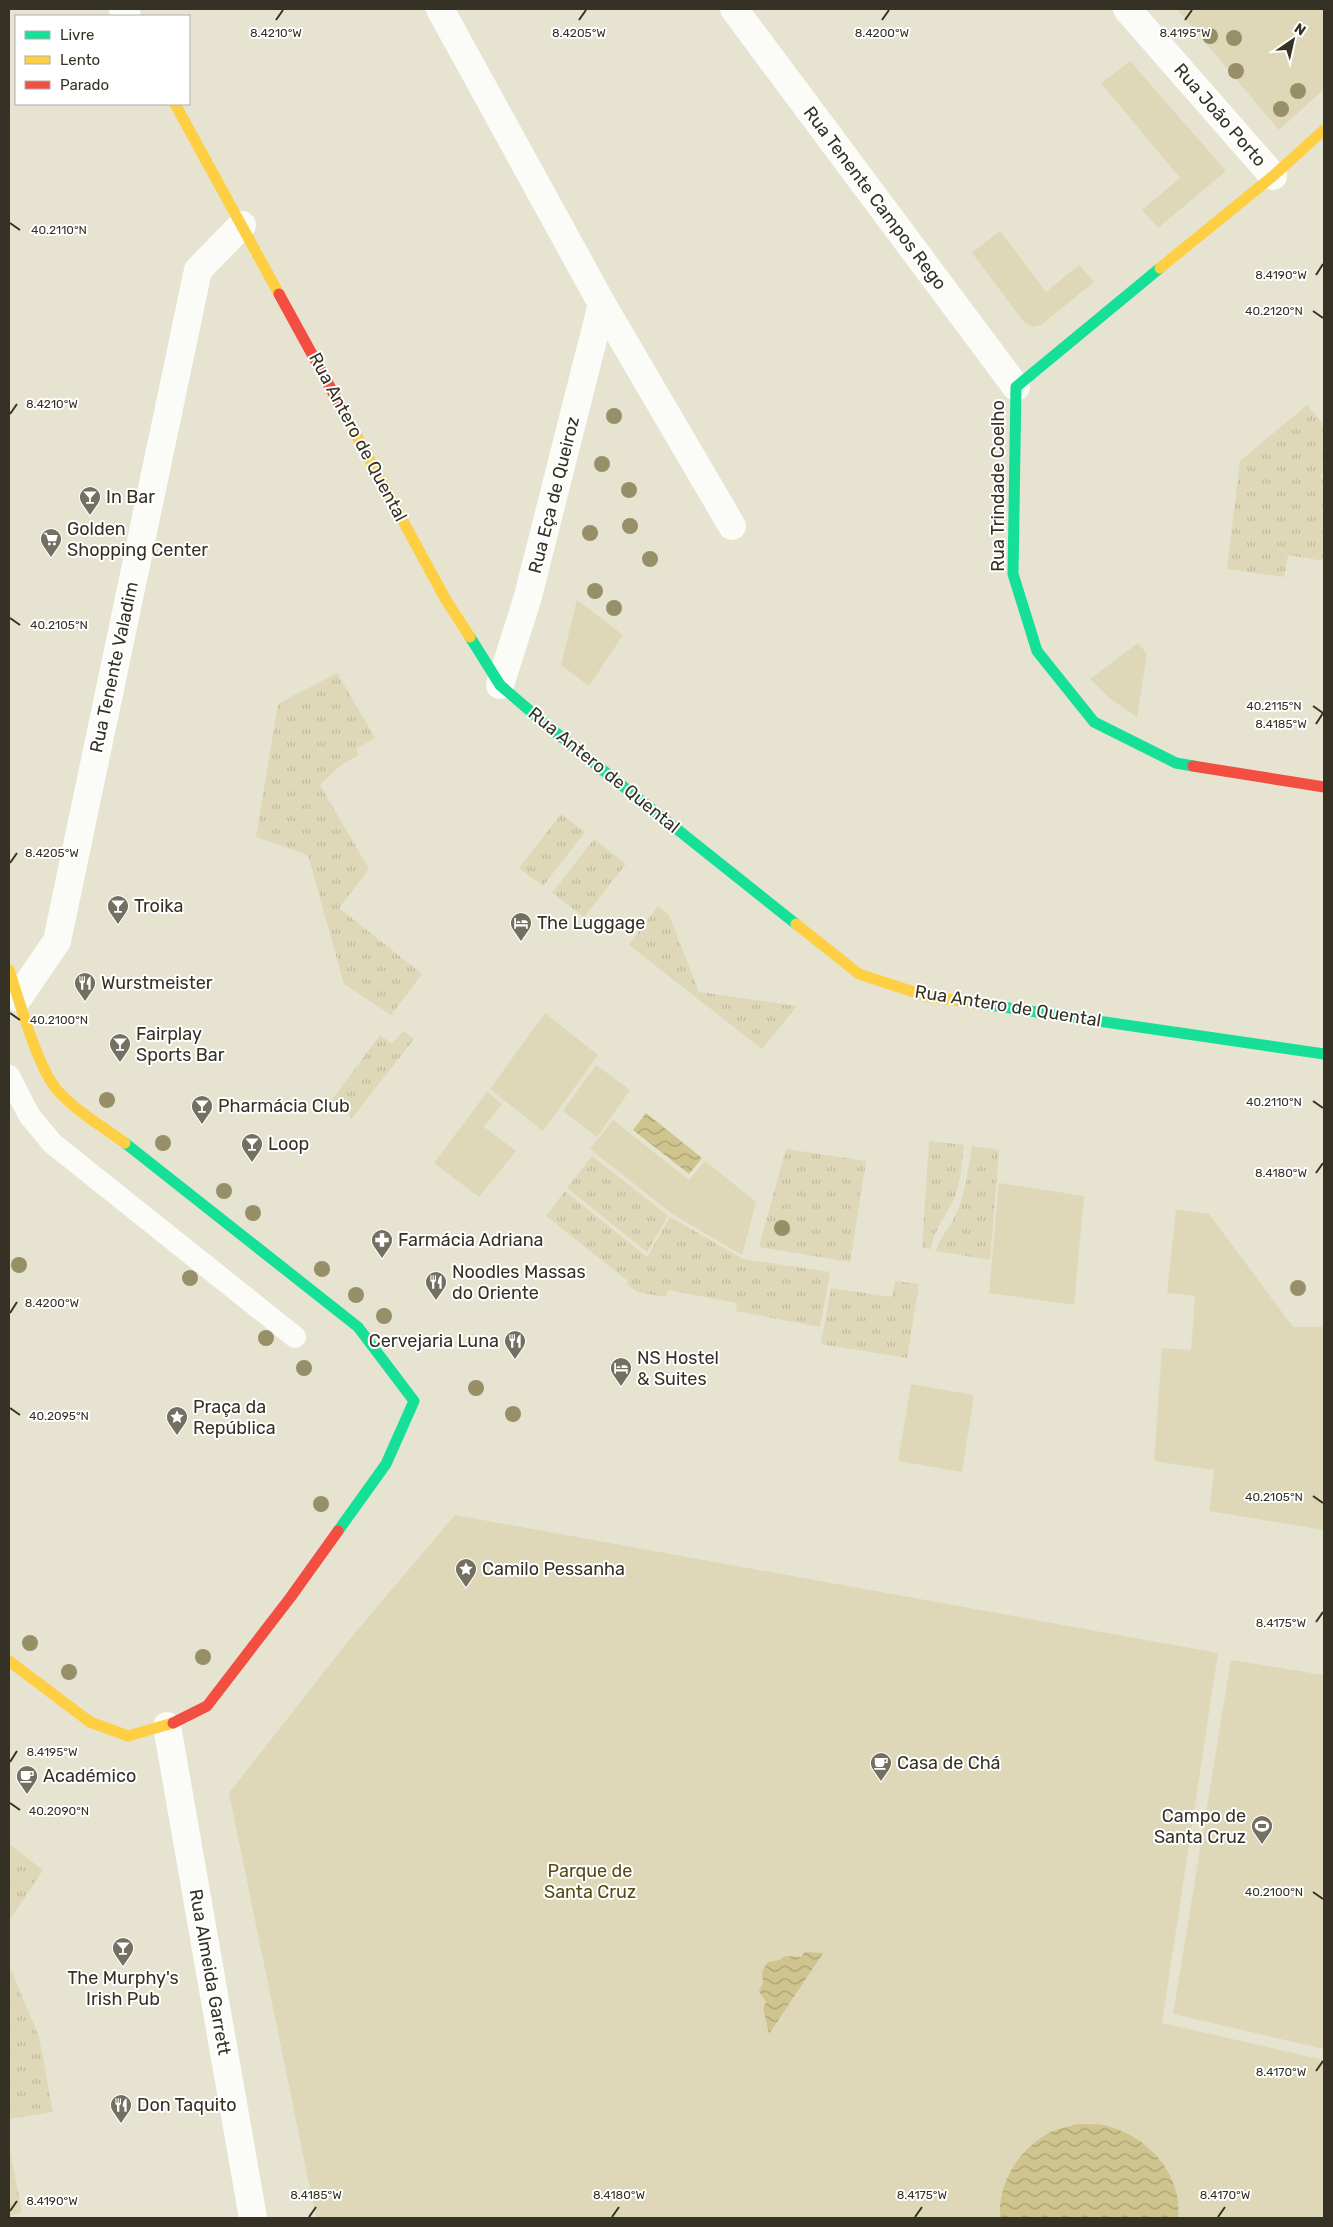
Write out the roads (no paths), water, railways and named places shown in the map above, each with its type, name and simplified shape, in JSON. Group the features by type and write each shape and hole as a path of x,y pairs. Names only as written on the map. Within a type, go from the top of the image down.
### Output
{"street":[{"path":"440,9 602,304 732,526"},
{"name":"Rua Tenente Campos Rego","path":"734,9 1016,387"},
{"name":"Rua João Porto","path":"1127,9 1272,176"},
{"name":"Rua Antero de Quental","path":"176,105 446,600 500,685 550,728 859,974 926,996 1324,1054"},
{"name":"Rua Trindade Coelho","path":"1324,130 1272,176 1016,387 1013,574 1037,651 1094,722 1176,763 1324,787"},
{"name":"Rua Tenente Valadim","path":"18,998 57,941 198,270 242,225"},
{"name":"Rua Eça de Queiroz","path":"500,685 528,600 602,304"},
{"path":"9,970 43,1066 57,1090 78,1110 122,1141 358,1327 414,1401 386,1464 290,1598 207,1706 166,1726 128,1736 90,1722 9,1661"},
{"name":"Rua Almeida Garrett","path":"166,1726 253,2218"}],"lane":[{"path":"9,1076 29,1115 52,1143 296,1337"}],"water":[{"path":"646,1113 702,1158 689,1174 633,1130"},
{"path":"805,1952 823,1953 769,2034 763,2008 766,2002 759,1991 763,1983 762,1971 768,1962 779,1960 785,1956 801,1957"},
{"path":"1077,2124 1107,2126 1122,2131 1149,2148 1169,2173 1175,2187 1178,2202 1178,2218 1000,2218 1002,2193 1018,2159 1036,2141 1047,2134 1057,2129"}],"place":[{"name":"In Bar","path":"90,516"},
{"name":"Golden Shopping Center","path":"51,558"},
{"name":"Troika","path":"118,925"},
{"name":"The Luggage","path":"521,942"},
{"name":"Wurstmeister","path":"85,1002"},
{"name":"Fairplay Sports Bar","path":"120,1063"},
{"name":"Pharmácia Club","path":"202,1125"},
{"name":"Loop","path":"252,1163"},
{"name":"Farmácia Adriana","path":"382,1259"},
{"name":"Noodles Massas do Oriente","path":"436,1301"},
{"name":"Cervejaria Luna","path":"515,1360"},
{"name":"NS Hostel & Suites","path":"621,1387"},
{"name":"Praça da República","path":"177,1436"},
{"name":"Camilo Pessanha","path":"466,1588"},
{"name":"Casa de Chá","path":"881,1782"},
{"name":"Académico","path":"27,1795"},
{"name":"Campo de Santa Cruz","path":"1262,1845"},
{"name":"The Murphy's Irish Pub","path":"123,1967"},
{"name":"Don Taquito","path":"121,2124"}],"park label":[{"name":"Parque de Santa Cruz","path":"590,1881"}]}
